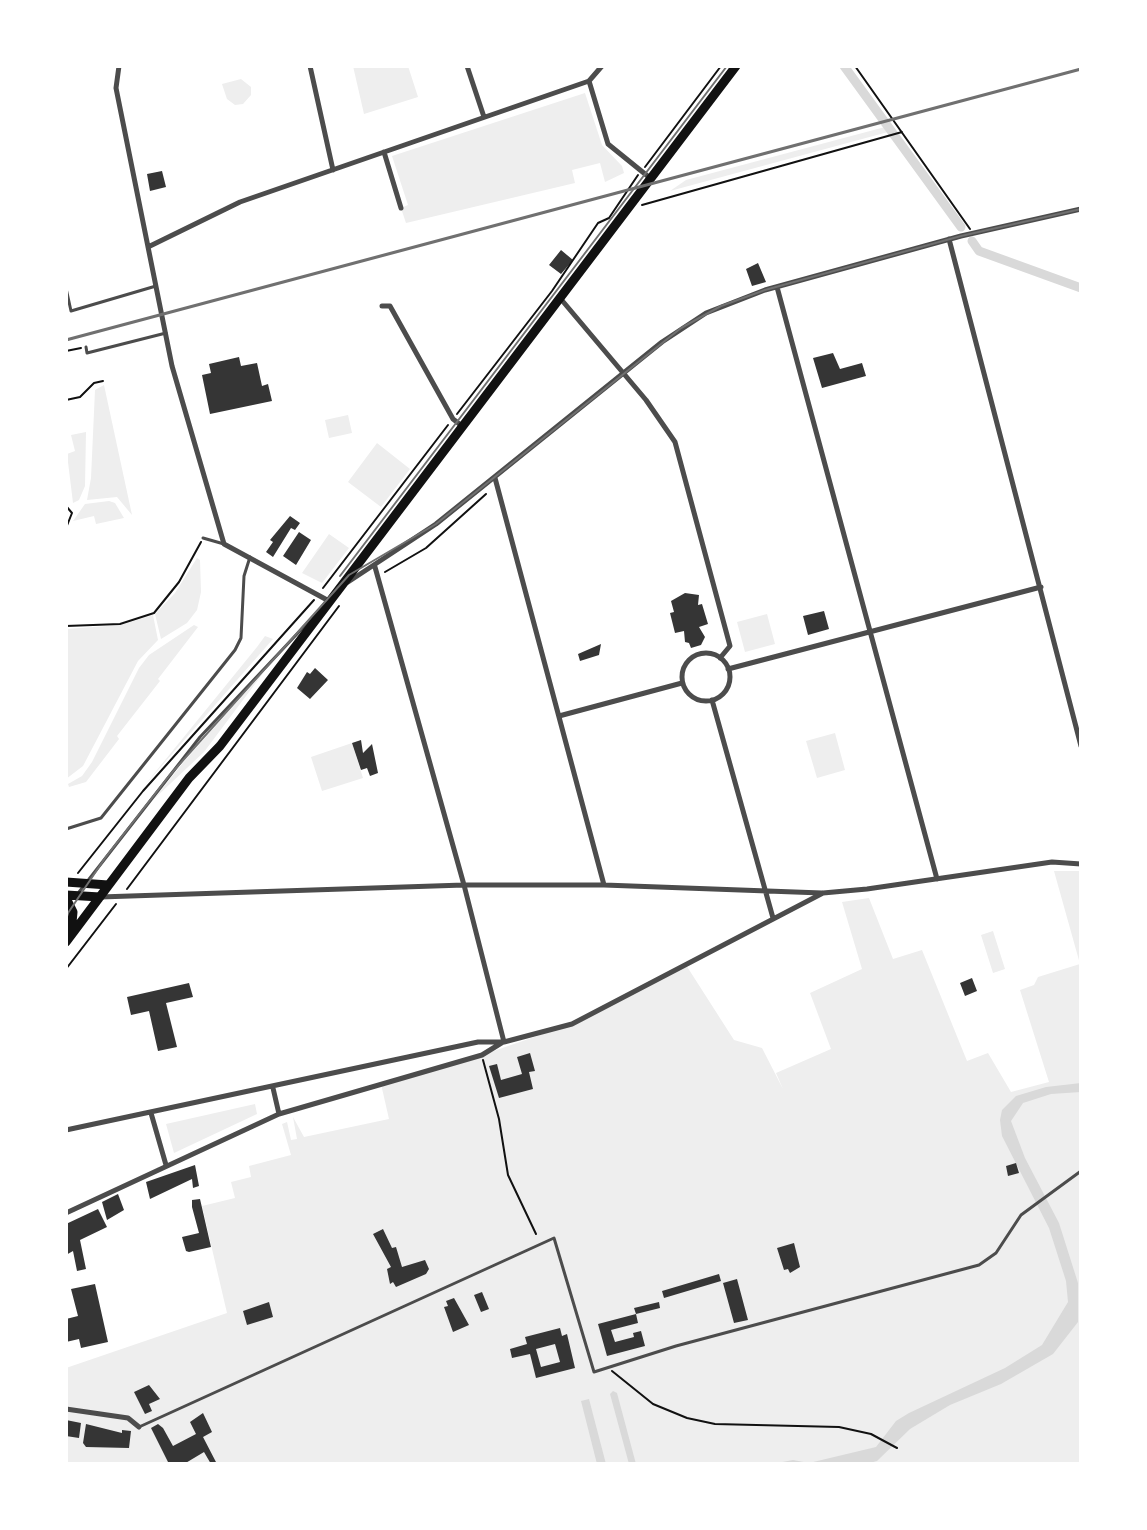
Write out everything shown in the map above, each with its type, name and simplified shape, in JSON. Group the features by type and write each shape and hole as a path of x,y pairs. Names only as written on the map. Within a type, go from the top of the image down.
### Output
{"main road":[{"path":"68,939 189,778 220,746 736,66"},
{"path":"66,882 108,885"},
{"path":"68,939 73,917 69,901 100,897"}],"street":[{"path":"119,66 116,88 166,333 224,544 329,601"},
{"path":"310,66 333,170"},
{"path":"467,66 484,117"},
{"path":"148,247 240,202 589,81 602,66"},
{"path":"589,81 608,144 650,178"},
{"path":"384,152 401,208"},
{"path":"340,586 375,567 495,478 623,373 698,317 777,287 949,239 1081,209"},
{"path":"949,239 1081,746"},
{"path":"777,287 937,879"},
{"path":"560,298 663,424 684,467 730,646 720,658"},
{"path":"382,306 390,306 453,419 462,426"},
{"path":"495,478 604,885"},
{"path":"375,567 380,574 504,1042"},
{"path":"728,669 1041,587"},
{"path":"707,653 720,658 728,669 728,685 712,700 690,696 682,683 683,668 692,657 707,653"},
{"path":"559,716 682,683"},
{"path":"712,700 773,918"},
{"path":"100,897 464,885 604,885 823,893 1052,862 1080,862"},
{"path":"66,1130 478,1042 504,1042 572,1024 823,893"},
{"path":"66,1213 279,1114 482,1055 504,1042"},
{"path":"273,1088 279,1114"},
{"path":"151,1113 166,1165"},
{"path":"66,1409 128,1418 139,1427"}],"lane":[{"path":"66,288 71,311 157,286"},
{"path":"86,347 87,353 166,333"},
{"path":"203,538 224,544"},
{"path":"66,829 101,818 235,650 241,638 244,576 250,557"},
{"path":"69,901 200,737 329,601"},
{"path":"139,1427 554,1238 594,1372 676,1346 979,1265 996,1253 1012,1226 1034,1203 1081,1171"}],"path":[{"path":"76,875 143,791 318,594 552,291 598,223 609,218 721,66"},
{"path":"855,66 973,233"},
{"path":"628,209 902,132"},
{"path":"66,351 86,347"},
{"path":"66,400 80,397 94,383 103,381"},
{"path":"380,574 414,557 483,500 495,478"},
{"path":"66,506 72,513 66,528"},
{"path":"66,626 120,624 154,613 179,582 203,538"},
{"path":"66,969 344,598"},
{"path":"482,1055 499,1119 508,1175 536,1234"},
{"path":"609,1368 653,1404 687,1418 715,1424 820,1425 881,1438 897,1448"}],"shaded area":[{"path":"353,66 408,66 418,97 364,114"},
{"path":"241,79 251,87 251,95 243,104 235,105 227,99 222,84"},
{"path":"585,93 602,145 622,166 624,173 605,182 600,163 572,170 575,183 406,223 401,208 408,205 392,156"},
{"path":"885,127 888,132 670,191 686,180"},
{"path":"104,385 132,515 117,497 87,500 95,390"},
{"path":"348,415 352,433 329,438 325,420"},
{"path":"86,432 85,486 79,500 73,503 67,454 75,451 71,435"},
{"path":"377,443 410,469 381,507 348,482"},
{"path":"115,503 124,518 96,524 94,516 73,521 85,504"},
{"path":"329,534 349,548 322,583 302,573"},
{"path":"197,558 200,560 201,592 197,610 187,623 161,639 155,614 175,593"},
{"path":"767,614 775,644 745,652 737,622"},
{"path":"153,615 158,640 138,661 83,766 66,779 66,629 121,625"},
{"path":"194,625 198,627 86,782 69,787 68,784 82,776 92,762 139,668 149,655"},
{"path":"265,636 273,639 144,786 257,647"},
{"path":"264,672 204,752 154,799 182,764"},
{"path":"835,733 845,770 817,778 806,741"},
{"path":"352,743 363,778 322,791 311,757"},
{"path":"1054,871 1081,871 1081,1464 66,1464 66,1368 227,1313 202,1206 235,1198 231,1182 251,1177 249,1166 291,1155 282,1124 287,1122 291,1140 297,1139 293,1117 304,1137 389,1119 381,1084 482,1055 572,1024 686,965 734,1040 762,1048 783,1089 776,1073 831,1049 810,993 862,969 842,902 869,898 893,959 922,950 967,1061 988,1053 1011,1092 1049,1082 1020,990 1034,985 1038,977 1080,964"},
{"path":"993,931 1005,969 993,973 981,935"},
{"path":"1081,1083 1081,1092 1051,1094 1023,1103 1011,1121 1025,1158 1059,1223 1078,1283 1078,1322 1053,1354 1001,1384 950,1405 910,1429 877,1461 866,1464 772,1464 793,1460 809,1463 876,1447 896,1421 909,1413 1005,1368 1042,1345 1068,1302 1066,1281 1049,1228 1002,1136 1000,1120 1002,1110 1016,1096 1046,1087"},
{"path":"255,1104 257,1114 174,1153 166,1124"},
{"path":"613,1391 617,1393 636,1464 629,1464 610,1394"},
{"path":"589,1399 606,1464 597,1464 581,1401"}],"building":[{"path":"162,171 166,187 150,191 147,174"},
{"path":"561,250 573,260 561,274 549,265"},
{"path":"758,263 766,282 752,286 746,269"},
{"path":"833,353 840,369 862,363 866,376 822,388 813,358"},
{"path":"239,357 241,366 257,363 262,386 268,384 272,401 210,414 202,375 211,373 209,364"},
{"path":"290,516 300,523 295,530 291,528 273,557 266,552 273,542 270,540"},
{"path":"299,532 311,540 296,565 283,556"},
{"path":"685,593 699,595 698,605 702,604 708,624 699,627 705,637 701,645 691,648 685,642 684,631 675,633 670,613 674,612 671,601"},
{"path":"824,611 829,629 808,635 803,616"},
{"path":"601,644 599,655 580,661 578,654"},
{"path":"315,668 328,680 310,699 297,688 307,672 310,674"},
{"path":"361,740 363,753 372,744 378,773 370,776 367,768 361,770 352,743"},
{"path":"972,978 977,991 965,996 960,983"},
{"path":"189,983 193,997 166,1003 177,1047 158,1051 149,1011 131,1015 127,997"},
{"path":"530,1053 535,1071 529,1072 533,1089 499,1098 489,1066 497,1064 501,1080 522,1074 517,1057"},
{"path":"1016,1163 1019,1173 1008,1176 1006,1166"},
{"path":"195,1165 199,1186 193,1188 192,1179 150,1199 146,1182"},
{"path":"118,1194 124,1210 107,1220 102,1202"},
{"path":"200,1199 211,1247 189,1252 182,1237 199,1233 192,1200"},
{"path":"98,1209 107,1227 80,1240 86,1269 77,1271 73,1251 66,1255 66,1224"},
{"path":"383,1229 392,1248 396,1247 402,1267 425,1260 429,1269 426,1274 396,1287 393,1282 390,1284 387,1269 391,1267 373,1234"},
{"path":"794,1243 800,1267 790,1273 788,1269 784,1270 777,1248"},
{"path":"719,1274 721,1281 664,1298 662,1291"},
{"path":"737,1279 748,1320 734,1323 723,1283"},
{"path":"95,1284 108,1342 81,1348 79,1339 66,1342 66,1319 78,1316 71,1289"},
{"path":"482,1292 489,1309 481,1312 474,1295"},
{"path":"454,1298 469,1325 453,1332 444,1307 448,1306 446,1301"},
{"path":"269,1302 273,1317 247,1325 243,1311"},
{"path":"659,1302 660,1308 636,1314 634,1308"},
{"path":"636,1314 638,1323 611,1330 615,1342 634,1337 633,1333 641,1331 645,1346 607,1356 598,1324"},
{"path":"560,1328 562,1336 567,1334 575,1368 536,1378 530,1354 512,1358 510,1349 527,1344 525,1337","holes":["555,1344 560,1362 541,1367 536,1349"]},
{"path":"149,1385 160,1399 149,1404 152,1411 145,1414 134,1392"},
{"path":"203,1413 212,1432 203,1437 217,1464 211,1464 204,1452 184,1464 169,1464 151,1428 158,1424 163,1428 173,1446 196,1434 190,1422"},
{"path":"66,1420 81,1423 79,1438 66,1436"},
{"path":"86,1424 122,1433 122,1430 131,1431 129,1448 86,1447 83,1443"}],"waterway":[{"path":"844,66 961,227"},
{"path":"972,241 979,251 1081,288"}],"tram line":[{"path":"340,576 727,66"},
{"path":"66,916 105,858 169,776 349,575 436,524 681,328 721,306 765,290 961,236 1081,209"}],"railway":[{"path":"66,340 1081,69"}]}
